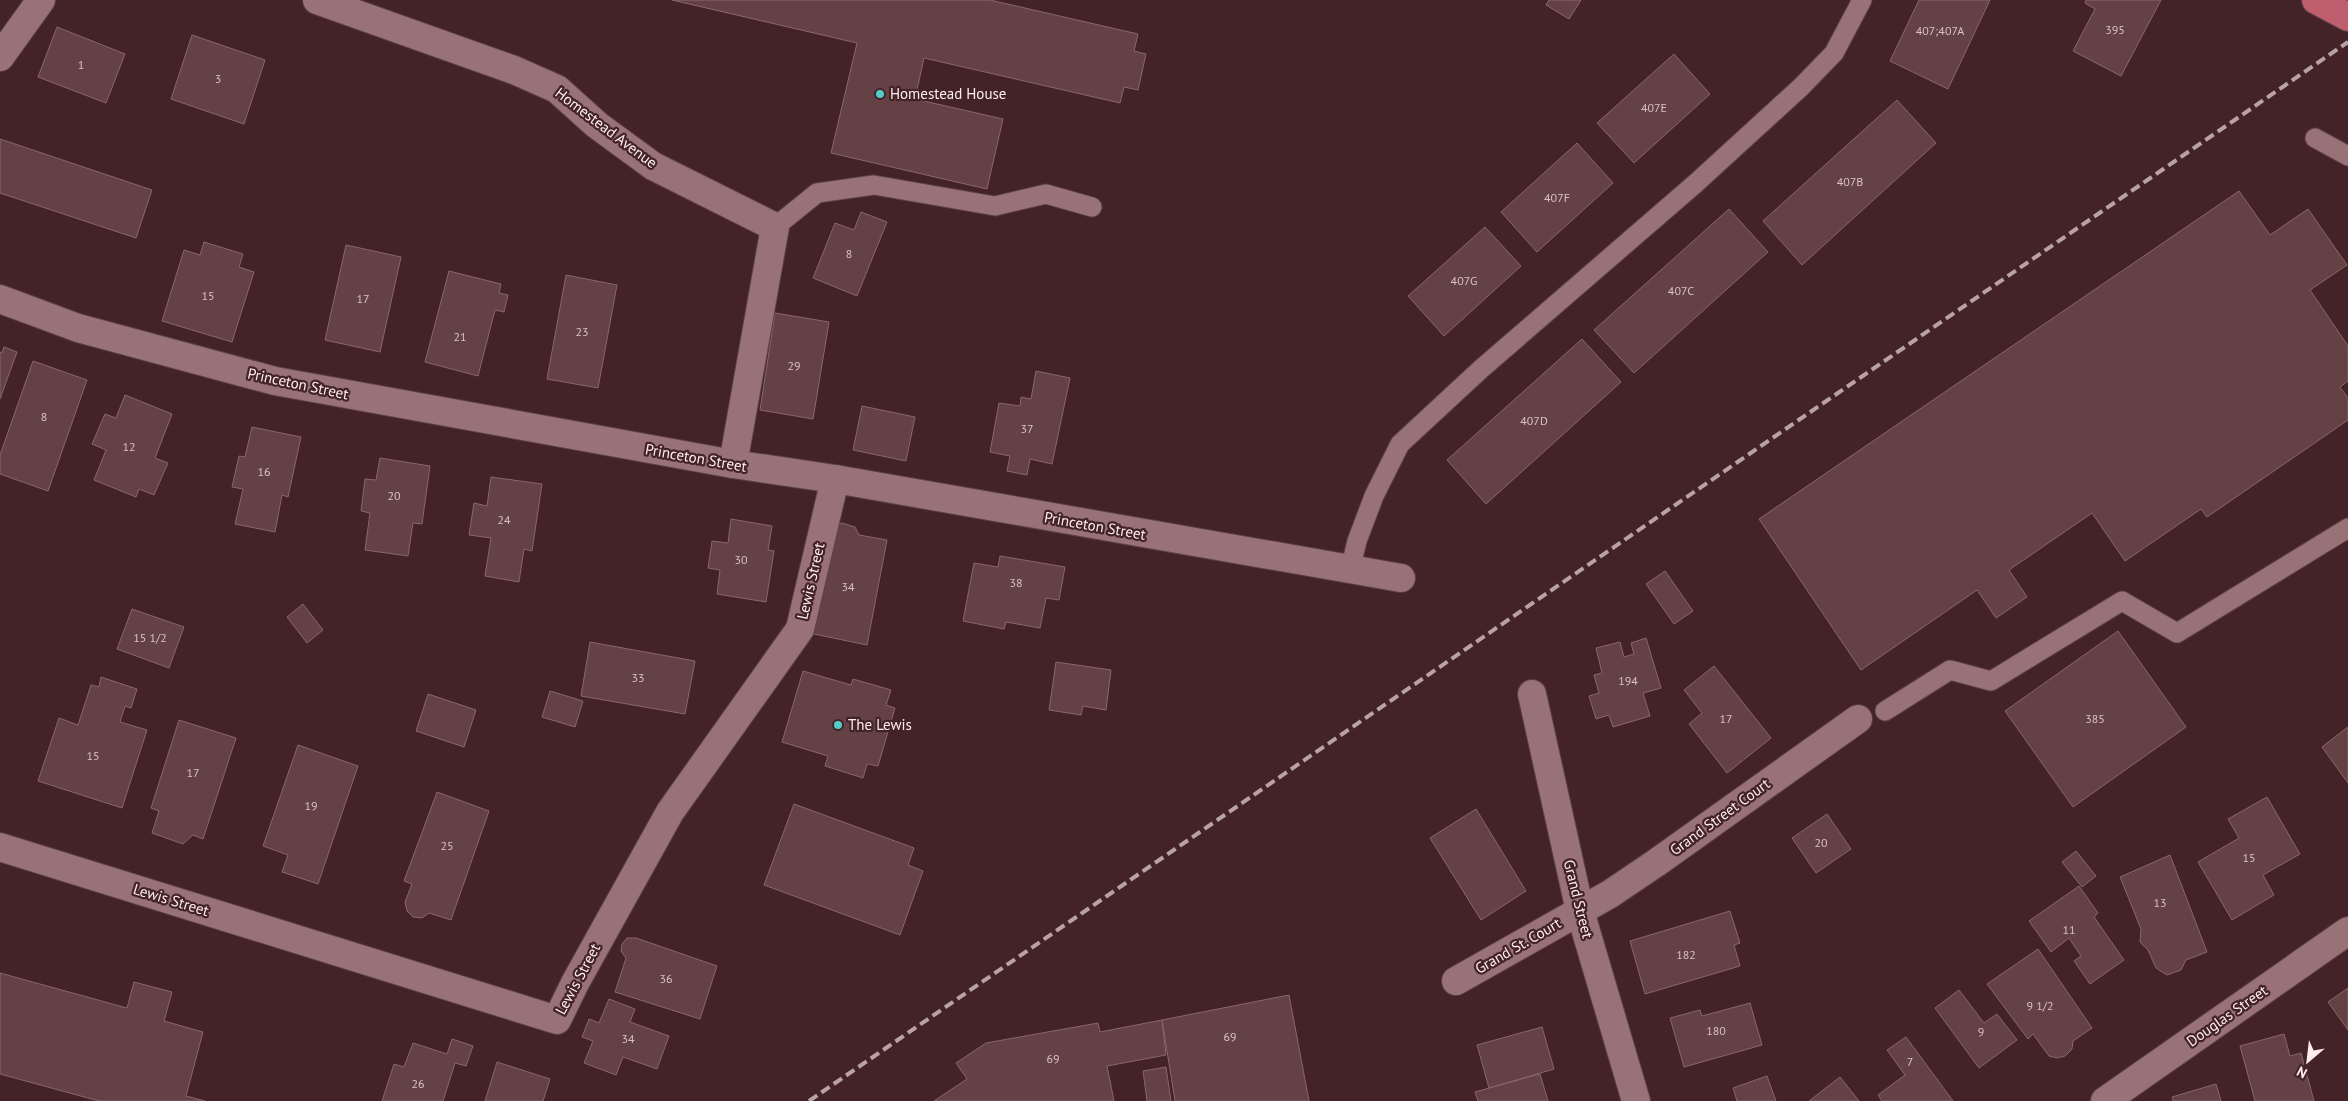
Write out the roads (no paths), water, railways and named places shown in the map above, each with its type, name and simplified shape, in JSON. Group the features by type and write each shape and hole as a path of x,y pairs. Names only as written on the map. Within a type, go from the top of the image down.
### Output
{"main road":[{"path":"2316,0 2348,16"}],"street":[{"path":"0,57 41,0"},
{"name":"Homestead Avenue","path":"317,0 514,70 557,89 597,125 654,166 775,226"},
{"path":"732,464 775,226"},
{"name":"Princeton Street","path":"0,299 78,328 275,381 732,464 835,480 1401,578"},
{"name":"Lewis Street","path":"0,847 557,1020 575,983 670,812 800,629 835,480"},
{"name":"Grand Street","path":"1532,694 1580,911 1636,1101"},
{"name":"Grand Street Court","path":"1580,911 1656,863 1858,718"},
{"name":"Grand St. Court","path":"1456,981 1580,911"},
{"name":"Douglas Street","path":"2105,1101 2348,931"}],"lane":[{"path":"1350,570 1374,496 1400,444 1481,369 1696,183 1801,87 1834,53 1862,0"},
{"path":"2315,138 2348,156"},
{"path":"775,226 817,193 874,185 995,206 1046,194 1092,207"},
{"path":"1884,711 1950,670 1991,681 2122,601 2177,633 2348,528"}],"railway":[{"path":"809,1101 2348,42"}],"place":[{"name":"Homestead House","path":"880,94"},
{"name":"The Lewis","path":"838,725"}]}
